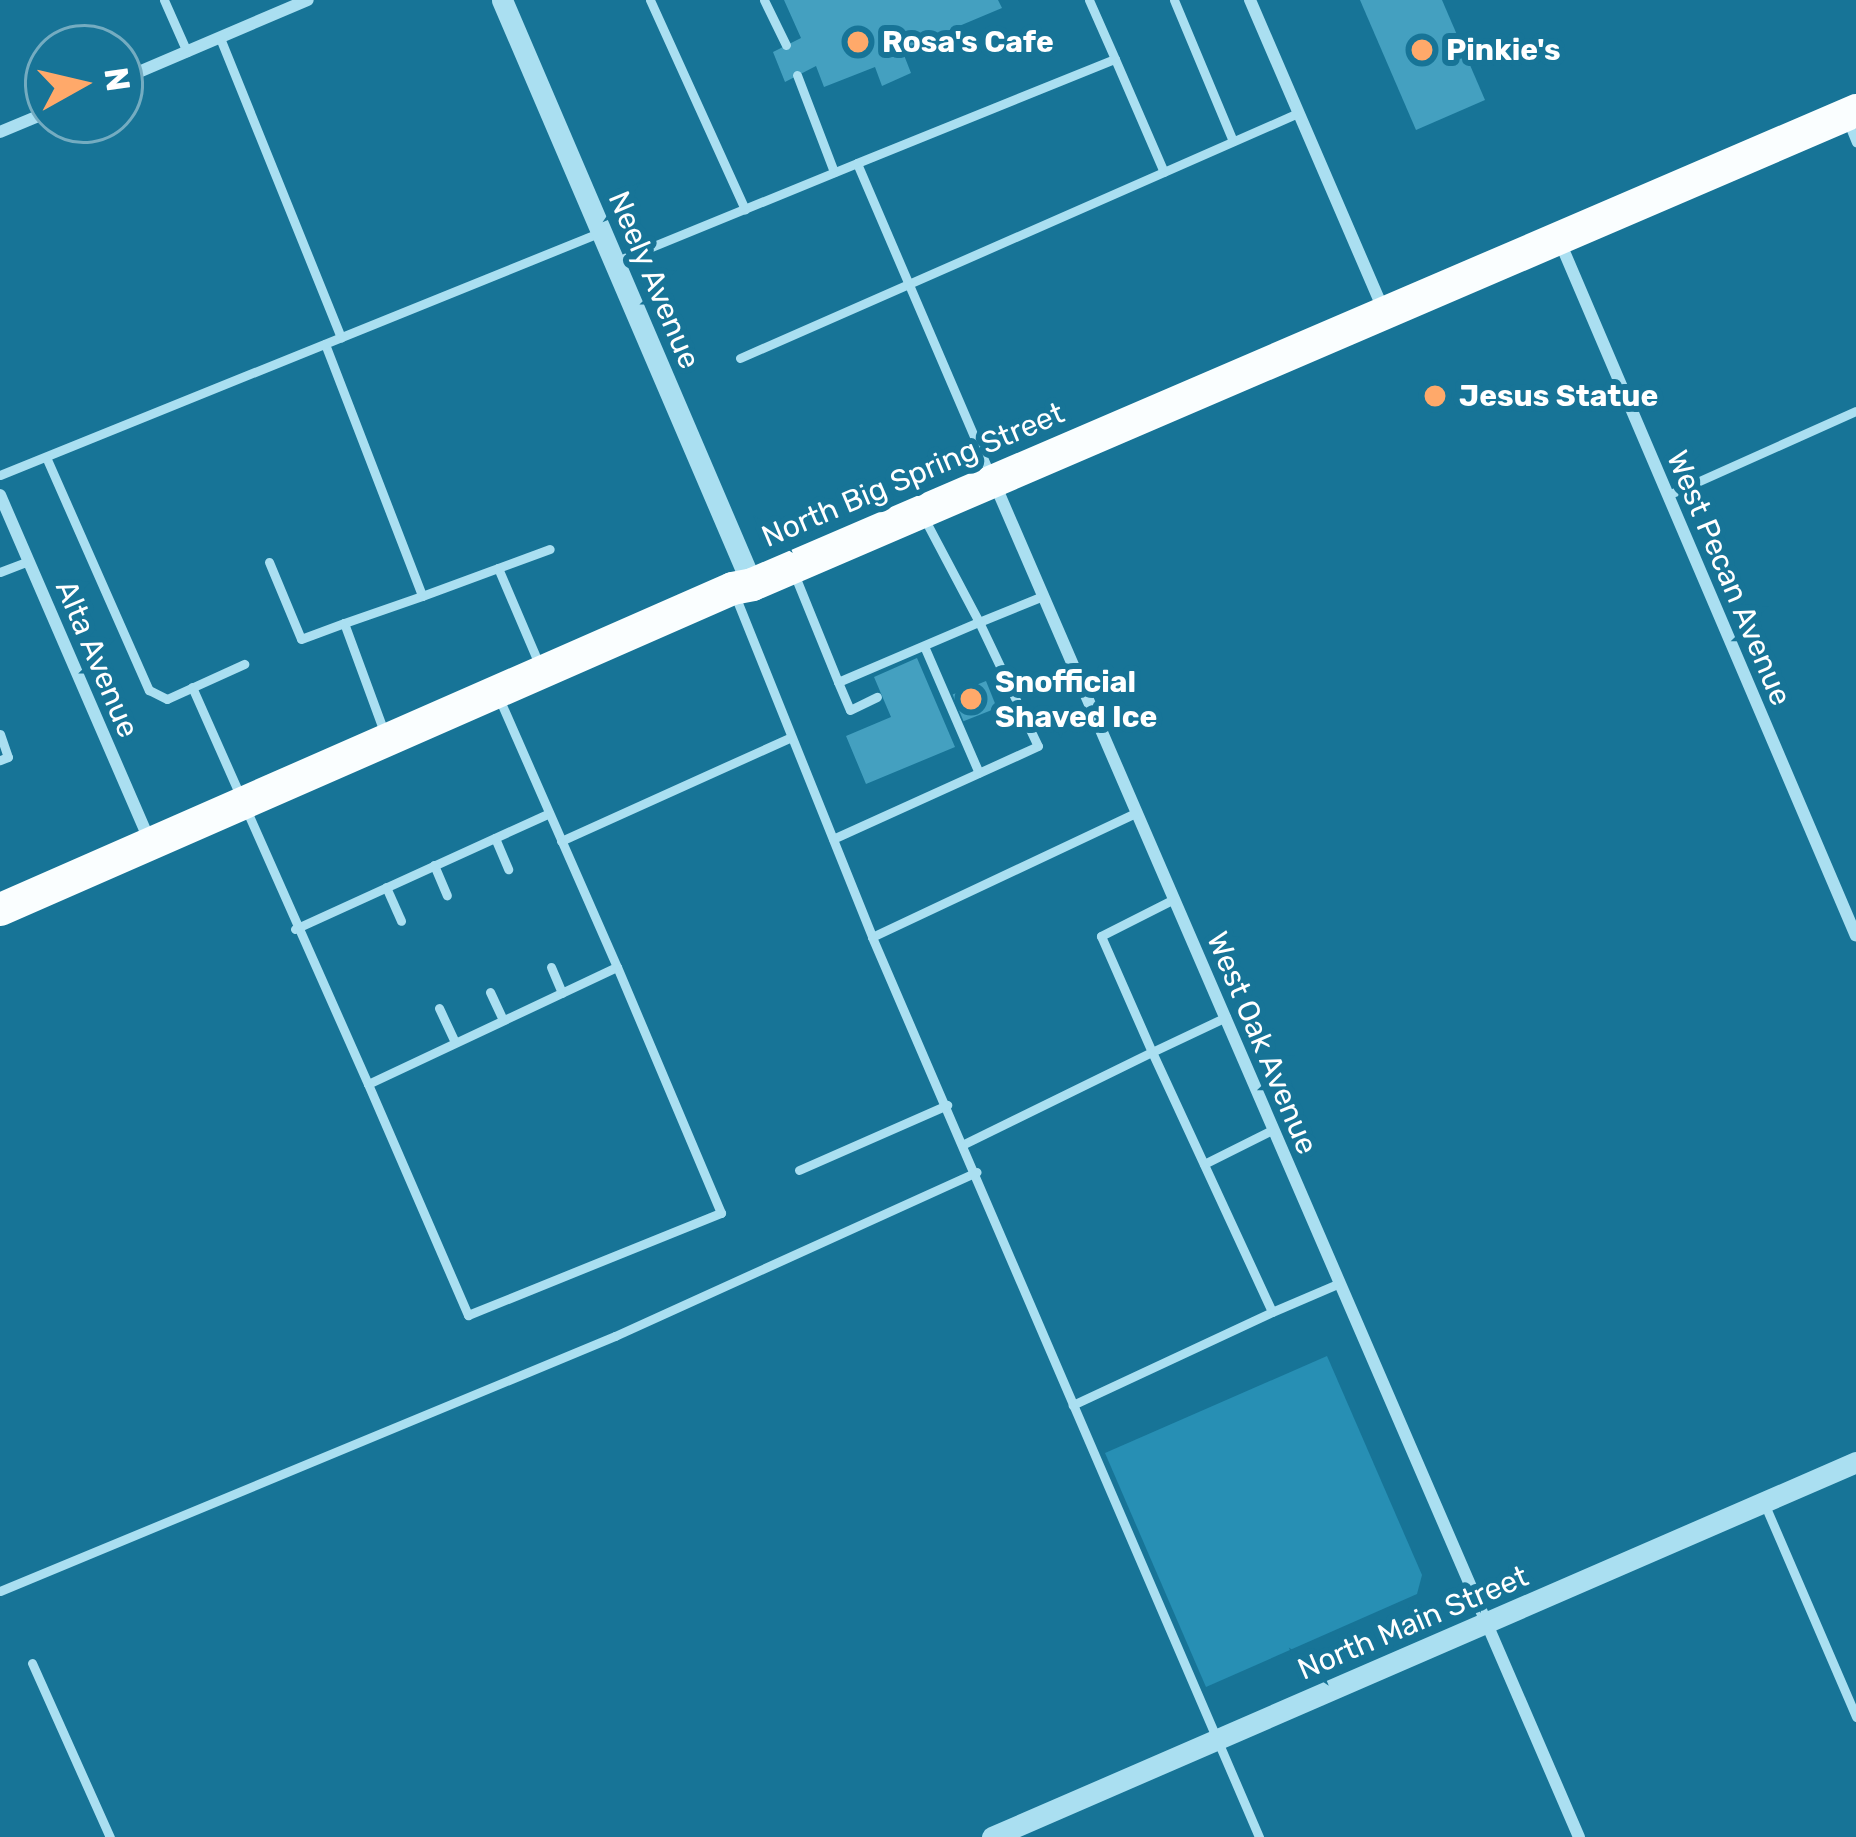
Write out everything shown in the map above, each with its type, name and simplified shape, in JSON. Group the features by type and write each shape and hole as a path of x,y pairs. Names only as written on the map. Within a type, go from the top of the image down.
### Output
{"highway":[{"name":"North Big Spring Street","path":"0,909 1384,312 1852,122"}],"street":[{"path":"144,70 308,0"},
{"name":"Neely Avenue","path":"502,0 614,262 742,586"},
{"path":"1250,0 1384,312"},
{"name":"West Pecan Avenue","path":"1558,239 1856,936"},
{"name":"West Oak Avenue","path":"993,481 1579,1837"},
{"name":"Alta Avenue","path":"0,495 151,843"},
{"name":"North Main Street","path":"992,1837 1856,1462"}],"lane":[{"path":"164,0 187,52"},
{"path":"650,0 745,209"},
{"path":"764,0 786,45"},
{"path":"1089,0 1164,172"},
{"path":"1174,0 1233,142"},
{"path":"220,38 341,337"},
{"path":"614,262 1115,59"},
{"path":"797,75 834,172"},
{"path":"740,358 1298,113"},
{"path":"856,163 993,481"},
{"path":"0,475 601,232"},
{"path":"325,344 422,596"},
{"path":"1668,495 1856,411"},
{"path":"46,457 149,690 167,699 244,664"},
{"path":"833,839 1038,746 920,512"},
{"path":"269,562 301,639 550,549"},
{"path":"0,572 28,561"},
{"path":"791,565 850,710 877,697"},
{"path":"498,568 543,674"},
{"path":"742,586 791,737 872,937 1259,1837"},
{"path":"838,682 1043,596"},
{"path":"344,623 388,741"},
{"path":"924,646 979,773"},
{"path":"192,687 468,1315 721,1213 497,693"},
{"path":"0,734 8,757 0,760"},
{"path":"561,842 791,737"},
{"path":"295,928 548,813"},
{"path":"872,937 1136,813"},
{"path":"495,838 508,869"},
{"path":"434,865 447,895"},
{"path":"386,887 401,921"},
{"path":"1174,899 1101,936 1272,1312"},
{"path":"368,1084 617,967"},
{"path":"551,968 562,993"},
{"path":"490,992 503,1021"},
{"path":"439,1008 455,1043"},
{"path":"964,1144 1226,1017"},
{"path":"799,1171 947,1105"},
{"path":"1204,1164 1274,1130"},
{"path":"0,1591 615,1336 976,1172"},
{"path":"1073,1405 1340,1282"},
{"path":"1764,1503 1856,1717"},
{"path":"32,1663 110,1837"}],"shaded area":[{"path":"1327,1356 1422,1575 1417,1594 1206,1687 1105,1453"}],"building":[{"name":"Rosa's Cafe","path":"784,0 998,0 1002,8 902,50 911,73 882,86 875,67 824,87 816,66 785,82 773,52 801,38"},
{"name":"Pinkie's","path":"1360,0 1442,0 1485,100 1416,130"},
{"path":"917,658 955,747 866,784 846,736 891,717 874,677"},
{"path":"986,681 997,708 963,721 953,694"}],"place":[{"name":"Rosa's Cafe","path":"858,42"},
{"name":"Pinkie's","path":"1422,50"},
{"name":"Jesus Statue","path":"1435,396"},
{"name":"Snofficial Shaved Ice","path":"971,699"}]}
